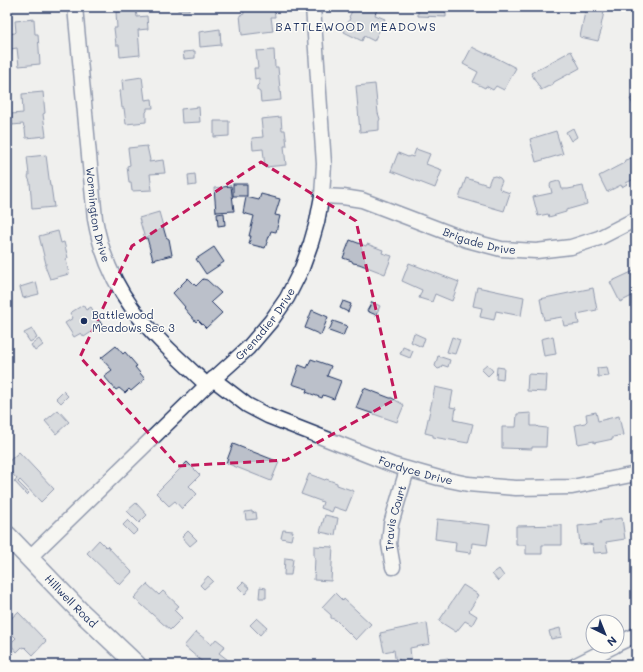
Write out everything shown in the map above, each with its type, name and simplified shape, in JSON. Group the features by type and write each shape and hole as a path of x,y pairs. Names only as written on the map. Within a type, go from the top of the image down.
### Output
{"street":[{"name":"Wormington Drive","path":"75,7 95,219 98,235 106,260 116,283 131,309 159,341 210,382"},
{"name":"Grenadier Drive","path":"29,558 210,382 248,348 272,321 287,298 302,268 311,243 322,196 324,164 313,7"},
{"name":"Brigade Drive","path":"322,196 343,197 366,201 467,240 501,249 536,251 571,247 599,238 636,219"},
{"name":"Fordyce Drive","path":"210,382 268,416 407,470 468,484 516,488 572,487 636,474"},
{"name":"Travis Court","path":"393,567 389,544 391,524 407,470"},
{"name":"Hillwell Road","path":"7,535 80,610 137,665"},
{"path":"625,640 636,635"},
{"path":"576,665 598,654"}],"highlighted area":[{"path":"261,162 356,221 396,399 286,460 178,466 80,357 132,246"}],"building":[{"path":"178,7 189,7 189,10 178,10"},
{"path":"243,7 274,7 275,17 271,17 273,31 242,35 240,15 244,14"},
{"path":"354,7 378,7 375,15 385,19 374,41 364,36 362,41 344,32"},
{"path":"418,7 446,7 446,17 418,16"},
{"path":"586,7 605,7 601,26 602,28 598,41 580,37"},
{"path":"136,10 137,17 147,16 148,29 138,30 140,55 120,57 119,45 116,45 114,28 117,28 116,12"},
{"path":"34,19 35,34 38,34 40,64 19,66 17,48 11,49 11,55 7,55 7,34 16,32 15,21"},
{"path":"220,29 221,45 200,47 199,32"},
{"path":"472,47 516,68 504,90 496,86 493,90 486,86 485,88 473,82 478,72 463,64"},
{"path":"274,50 275,67 278,67 281,100 261,102 260,92 257,90 259,78 255,79 254,68 258,68 256,51"},
{"path":"195,51 195,58 184,59 183,52"},
{"path":"571,51 580,68 541,90 531,73"},
{"path":"142,77 145,100 152,99 153,108 147,108 146,122 126,124 120,91 123,90 122,80"},
{"path":"375,84 380,119 379,130 360,132 356,86"},
{"path":"43,92 45,113 43,114 46,136 26,138 23,124 12,125 11,114 23,113 22,94"},
{"path":"636,95 636,110 630,99"},
{"path":"199,107 200,122 182,123 181,109"},
{"path":"281,117 282,130 285,130 287,146 284,146 286,165 265,167 263,149 253,150 252,138 263,137 261,119"},
{"path":"214,121 229,121 229,136 214,137"},
{"path":"573,128 577,137 571,141 566,132"},
{"path":"556,131 563,154 536,162 530,139"},
{"path":"147,146 150,160 149,162 163,160 165,173 150,174 152,190 132,191 131,183 129,183 127,166 130,165 128,148"},
{"path":"416,149 430,154 426,164 442,170 435,188 391,171 398,153 408,157 413,157"},
{"path":"46,155 54,207 32,209 27,157"},
{"path":"636,157 636,178 626,183 627,184 622,187 621,185 607,192 599,176 624,163 625,160"},
{"path":"195,174 196,185 189,186 188,175"},
{"path":"495,176 500,178 502,181 499,188 510,193 504,211 459,198 466,178 488,185 491,177"},
{"path":"558,181 560,182 562,189 583,186 587,204 549,217 548,214 538,216 533,197 552,193 551,183"},
{"path":"233,184 247,184 247,196 233,196"},
{"path":"231,186 234,211 216,212 214,188"},
{"path":"261,194 280,199 275,215 280,216 276,232 271,231 265,248 249,244 251,236 249,236 254,216 243,213 246,197 259,200"},
{"path":"159,212 166,237 169,239 172,255 153,260 147,238 145,239 139,218"},
{"path":"224,213 225,225 218,226 217,214"},
{"path":"58,231 61,243 64,242 68,258 66,259 69,274 50,279 45,266 46,264 39,236"},
{"path":"350,240 383,250 382,253 392,256 385,274 343,258"},
{"path":"214,247 224,262 206,274 196,259"},
{"path":"409,263 459,282 452,301 435,294 432,302 419,298 422,290 402,281"},
{"path":"636,270 636,294 620,302 610,282"},
{"path":"188,278 196,286 203,279 207,280 221,293 211,302 222,313 206,328 198,320 196,322 173,293"},
{"path":"36,282 39,294 23,298 20,287"},
{"path":"477,287 524,297 521,316 496,311 494,320 480,317 482,308 473,306"},
{"path":"593,288 597,310 577,314 579,324 564,326 562,317 544,320 540,299"},
{"path":"343,301 351,304 348,312 340,308"},
{"path":"372,302 380,306 376,315 367,311"},
{"name":"Battlewood Meadows Sec 3","path":"83,305 86,310 91,307 102,325 84,337 81,333 74,337 65,323 73,318 70,313"},
{"path":"312,310 328,317 321,335 305,328"},
{"path":"333,321 347,326 343,336 329,331"},
{"path":"32,329 37,338 30,342 24,333"},
{"path":"414,333 425,338 422,347 411,342"},
{"path":"553,336 556,354 544,356 541,339"},
{"path":"452,337 460,340 455,354 447,352"},
{"path":"39,339 43,345 35,351 31,345"},
{"path":"116,346 123,354 125,352 137,366 135,367 145,379 131,391 129,389 125,393 119,388 116,390 104,376 112,370 101,358"},
{"path":"403,347 413,351 410,358 400,354"},
{"path":"438,356 450,360 448,367 442,365 441,368 438,369 435,366"},
{"path":"311,359 331,366 327,376 341,381 334,399 323,395 322,398 306,392 307,389 292,384 299,365 307,368"},
{"path":"487,364 493,371 488,376 481,369"},
{"path":"497,367 504,368 503,380 496,379"},
{"path":"607,367 609,376 598,377 597,368"},
{"path":"528,374 547,375 546,392 527,391"},
{"path":"435,387 453,391 450,407 456,408 454,420 473,424 468,443 433,437 433,435 425,433"},
{"path":"364,388 392,398 404,405 397,422 356,408"},
{"path":"63,391 68,396 61,403 56,398"},
{"path":"58,410 69,422 56,434 45,421"},
{"path":"596,412 598,421 619,416 623,435 594,443 594,441 578,444 575,425 585,423 587,421 586,414"},
{"path":"531,413 531,426 547,428 546,447 532,447 532,449 502,448 502,427 516,427 517,414"},
{"path":"233,444 279,462 271,481 226,463"},
{"path":"19,452 54,489 41,502 20,480 18,482 29,493 27,495 14,481 17,479 7,468 7,463"},
{"path":"187,462 200,475 189,486 197,494 182,509 175,501 169,506 156,493"},
{"path":"309,474 337,483 337,485 354,491 346,511 334,507 332,512 321,508 323,502 301,494"},
{"path":"136,503 147,515 139,523 127,511"},
{"path":"252,511 252,513 256,512 257,519 246,520 245,512"},
{"path":"325,515 338,518 335,535 320,532"},
{"path":"622,518 625,539 606,542 608,552 594,553 593,545 580,545 578,526"},
{"path":"437,519 490,525 487,545 472,543 471,553 455,551 456,542 435,539"},
{"path":"128,520 138,530 133,535 123,525"},
{"path":"562,525 562,545 542,545 542,554 526,554 526,545 516,545 516,526"},
{"path":"283,530 293,531 291,540 281,538"},
{"path":"188,531 197,540 190,546 182,537"},
{"path":"99,540 106,547 107,546 132,572 120,585 87,553"},
{"path":"314,546 333,547 331,581 314,580"},
{"path":"285,558 293,559 291,575 284,575"},
{"path":"499,569 504,576 498,581 492,574"},
{"path":"208,576 213,581 204,589 200,585"},
{"path":"243,582 250,588 245,594 238,587"},
{"path":"147,584 159,595 163,591 179,606 174,610 182,618 170,630 134,598"},
{"path":"463,585 479,595 469,611 477,616 472,625 465,621 456,632 439,621"},
{"path":"260,587 266,588 266,598 259,598"},
{"path":"335,593 343,601 344,599 371,624 356,640 336,620 331,618 331,615 322,607"},
{"path":"18,612 46,641 33,655 25,647 22,647 17,652 10,644 16,638 7,629 7,622"},
{"path":"257,618 267,627 260,635 250,625"},
{"path":"427,623 430,644 410,648 410,661 400,663 399,659 397,660 395,658 394,650 384,652 380,633"},
{"path":"560,628 562,637 551,639 549,631"},
{"path":"196,632 211,645 216,639 225,646 219,653 232,663 230,665 206,665 184,646"},
{"path":"448,658 449,665 426,665 426,661"}],"place":[{"name":"Battlewood Meadows Sec 3","path":"84,321"}],"district":[{"name":"BATTLEWOOD MEADOWS","path":"356,27"}]}
